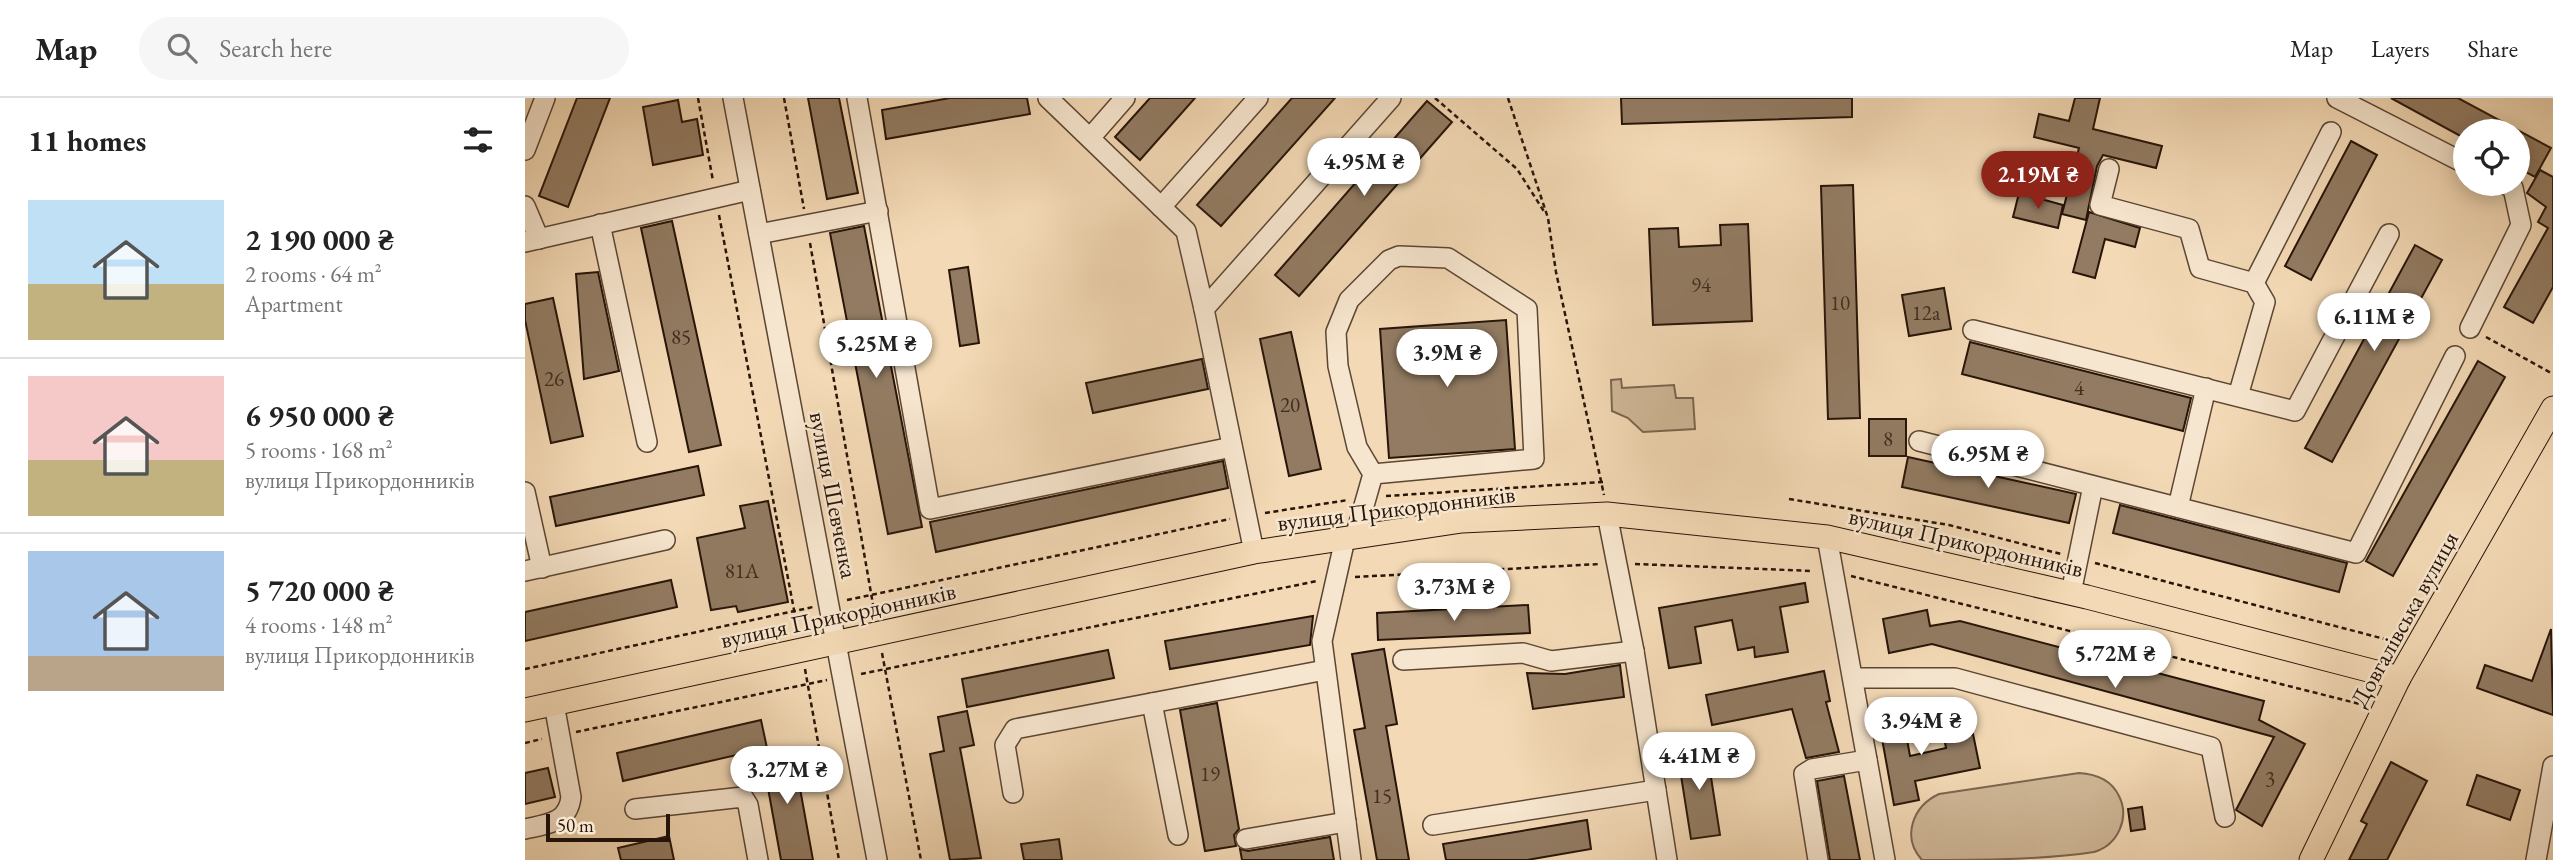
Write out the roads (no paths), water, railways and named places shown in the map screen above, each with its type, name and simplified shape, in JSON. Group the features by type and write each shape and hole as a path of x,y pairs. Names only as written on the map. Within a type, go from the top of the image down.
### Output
{"main road":[{"name":"Довгалівська вулиця","path":"2311,860 2399,678 2553,408"},
{"name":"вулиця Прикордонників","path":"525,710 1254,552 1462,521 1607,514 1827,537 2071,593 2399,678"}],"street":[{"path":"525,150 545,98"},
{"name":"вулиця Шевченка","path":"733,98 877,860"},
{"path":"857,98 930,509 1232,447"},
{"path":"1048,98 1186,231 1254,552"},
{"path":"1090,138 1125,98"},
{"path":"1161,207 1258,98"},
{"path":"1204,309 1391,98"},
{"path":"2337,98 2453,157"},
{"path":"2254,283 2331,132"},
{"path":"2109,169 2100,205 2189,229 2200,268 2254,283 2265,303 2238,396"},
{"path":"525,206 532,241 750,190"},
{"path":"2470,328 2521,225 2515,196"},
{"path":"759,234 878,211"},
{"path":"600,224 647,442"},
{"path":"1973,330 2295,411 2389,233"},
{"path":"1351,860 1322,641 1336,578 1373,474 1357,447 1338,366 1336,332 1349,300 1389,260 1399,256 1448,258 1527,309 1534,459 1373,474"},
{"path":"1919,441 2356,553 2455,356"},
{"path":"2178,508 2206,388"},
{"path":"2071,593 2093,486"},
{"path":"525,492 533,569 665,540"},
{"path":"1607,514 1634,651 1667,860"},
{"path":"1827,537 1885,860"},
{"path":"1403,660 1523,653 1551,661 1634,651"},
{"path":"1013,793 1005,745 1015,729 1325,670"},
{"path":"1853,678 1955,678 2211,747 2224,817"},
{"path":"1152,703 1178,835"},
{"path":"525,829 558,822 569,809 571,797 554,704"},
{"path":"1818,860 1804,774 1812,769 1867,760"},
{"path":"2536,860 2553,766"},
{"path":"1433,825 1656,790"},
{"path":"635,809 743,797 748,806 758,860"},
{"path":"1246,839 1346,822"}]}
